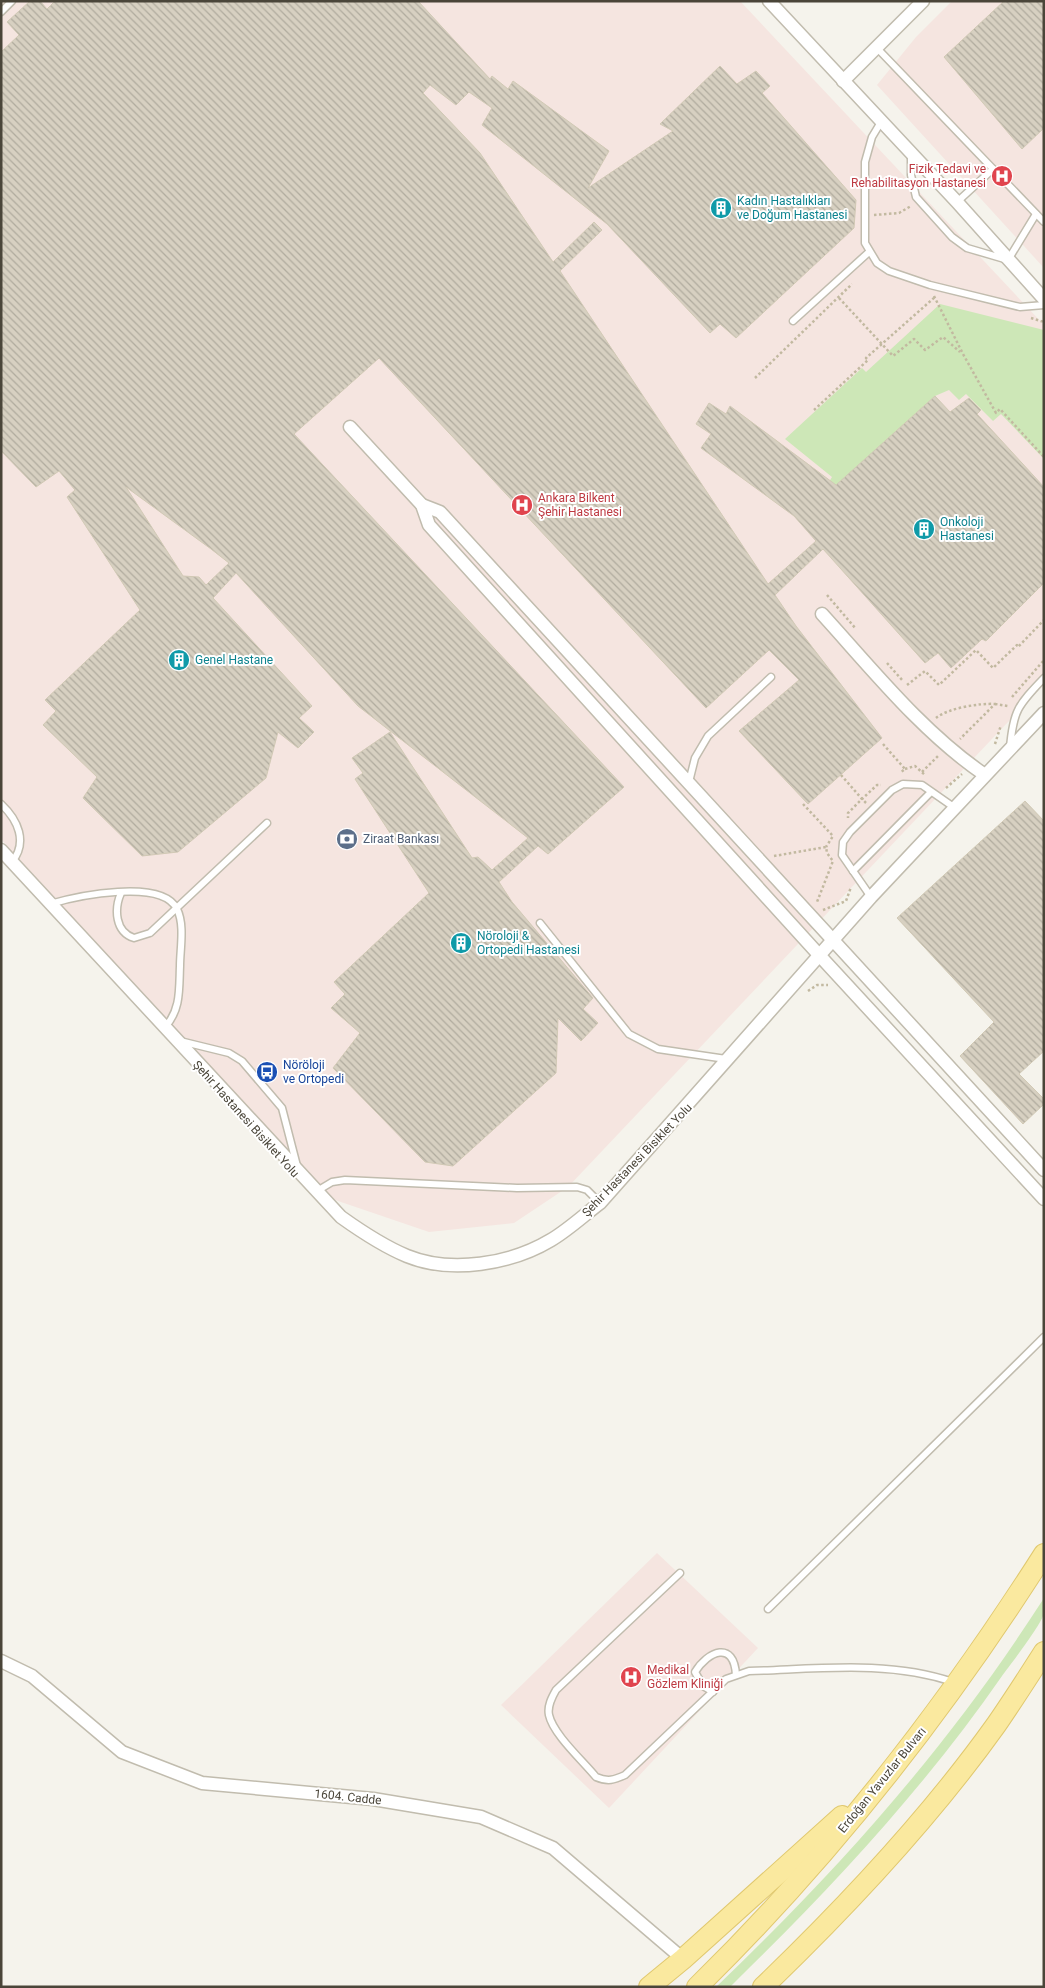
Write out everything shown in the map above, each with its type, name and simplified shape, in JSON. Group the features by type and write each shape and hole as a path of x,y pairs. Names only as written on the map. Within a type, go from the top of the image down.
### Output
{"main road":[{"name":"Erdoğan Yavuzlar Bulvarı","path":"697,1987 799,1882 872,1794 994,1632 1044,1554"},
{"path":"995,1726 1044,1652"},
{"path":"762,1987 789,1961 924,1815 1044,1664"},
{"path":"649,1987 683,1959 815,1838 872,1794"},
{"path":"768,1987 789,1961"}],"street":[{"path":"769,1 957,202 1044,299"},
{"path":"843,82 923,1"},
{"path":"350,427 422,505 429,525 820,956 1044,1199"},
{"path":"422,505 440,512 1044,1170"},
{"path":"822,614 934,734 963,760 985,775"},
{"path":"1,850 341,1217 375,1240 409,1257 443,1264 479,1264 515,1256 551,1240 600,1202 726,1058 834,942 871,897 1044,713"},
{"name":"1604. Cadde","path":"1,1661 32,1676 122,1752 202,1783 373,1799 481,1817 553,1848 683,1959"}],"lane":[{"path":"1,12 12,1"},
{"path":"876,47 1044,222"},
{"path":"881,122 872,137 865,162 864,234 869,252 882,268 930,285 1020,308 1044,305"},
{"path":"911,153 911,175 916,197 952,237 968,248 1008,260 1036,214"},
{"path":"957,202 993,169"},
{"path":"793,321 869,252"},
{"path":"689,782 695,758 708,736 771,678"},
{"path":"1010,750 1012,721 1020,703 1044,678"},
{"path":"871,897 845,860 842,849 845,836 897,786 915,783 954,808"},
{"path":"853,871 931,792"},
{"path":"1,804 11,816 21,837 20,848 12,862"},
{"path":"121,893 116,910 117,918 123,930 134,938 150,934 267,823"},
{"path":"50,904 82,896 141,892 162,896 177,908 181,925 179,998 175,1014 164,1028"},
{"path":"540,923 629,1034 658,1049 726,1058"},
{"path":"176,1040 204,1045 229,1053 242,1061 282,1108 299,1172"},
{"path":"316,1191 332,1182 345,1180 517,1188 576,1187 587,1190 600,1202"},
{"path":"768,1609 1044,1337"},
{"path":"680,1573 556,1690 551,1699 548,1714 554,1728 596,1776 613,1781 625,1775 726,1679 736,1675 749,1672 883,1667 931,1674 957,1683"},
{"path":"713,1692 703,1686 695,1672 701,1662 711,1654 721,1652 730,1656 735,1664 736,1675"}],"path":[{"path":"907,200 915,209"},
{"path":"874,215 899,214 912,205"},
{"path":"874,208 874,223"},
{"path":"755,378 856,280"},
{"path":"939,294 932,292 963,354 996,413 1000,409 1044,457"},
{"path":"814,410 868,360 866,358 934,297"},
{"path":"839,298 892,356 914,339 925,350 943,337 963,354"},
{"path":"1024,316 1044,322"},
{"path":"827,595 859,632"},
{"path":"907,685 924,670 939,685 976,650 993,668 1017,645 1018,647 1044,620"},
{"path":"881,658 913,692"},
{"path":"930,711 936,718 985,703 1008,706 1005,712"},
{"path":"956,743 996,704"},
{"path":"994,745 1002,719"},
{"path":"883,744 905,769"},
{"path":"922,772 940,753"},
{"path":"894,779 905,769 915,766 930,780"},
{"path":"941,788 948,788 964,772"},
{"path":"841,775 862,799"},
{"path":"848,821 848,813 862,799 877,786 888,784"},
{"path":"803,804 832,836"},
{"path":"837,832 832,836 826,847 827,853 838,867"},
{"path":"771,857 826,847"},
{"path":"816,904 833,861"},
{"path":"819,911 846,901 849,895 850,882"},
{"path":"802,998 817,985 828,984 836,989"}],"shaded area":[{"name":"Ankara Bilkent Şehir Hastanesi","path":"1,1 740,1 1044,325 1044,684 568,1187 514,1223 429,1232 338,1201 316,1191 1,839"},
{"name":"Fizik Tedavi ve Rehabilitasyon Hastanesi","path":"952,1 1044,1 1044,268 877,85 916,37"},
{"name":"Medikal Gözlem Kliniği","path":"657,1553 758,1648 609,1808 501,1705"}],"green space":[{"path":"940,304 1044,330 1044,459 1001,414 993,421 966,394 959,400 949,390 935,396 835,487 829,482 832,477 785,439 862,368 866,372"},
{"path":"1044,1598 1044,1613 1032,1635 942,1757 910,1796 774,1944 730,1987 716,1987 807,1896 892,1802 971,1704"}],"building":[{"path":"30,1 40,1 47,9 55,1 418,1 490,79 492,76 508,89 513,81 609,151 588,188 673,131 660,124 720,66 737,84 756,71 770,86 762,93 856,200 854,228 736,338 720,324 710,333 607,224 482,125 492,108 469,92 456,105 430,85 423,93 480,153 553,262 594,222 602,230 560,271 768,584 816,541 794,516 701,448 711,434 696,424 709,403 726,414 730,406 836,485 935,396 950,412 969,398 981,410 977,414 1044,487 1044,583 986,641 982,639 951,668 938,653 925,663 823,549 775,595 796,626 882,738 808,804 739,731 799,680 769,650 706,708 379,358 294,434 624,787 548,854 538,846 499,882 512,902 593,998 583,1009 598,1023 581,1041 558,1018 556,1073 453,1166 425,1162 333,1068 360,1033 331,1008 345,994 334,982 429,893 355,779 363,773 352,758 390,732 472,858 478,857 492,870 528,838 358,706 236,573 213,598 312,706 299,718 314,732 298,748 278,732 266,778 178,852 142,856 83,798 97,777 43,725 56,711 45,700 140,610 67,497 75,490 59,471 36,487 1,451 1,52 19,35 7,22","holes":["126,487 229,563 206,585 199,577 183,576"]},
{"path":"1004,1 1044,1 1044,128 1022,149 944,57"},
{"path":"1025,801 1044,821 1044,1051 1019,1074 1044,1099 1044,1104 1023,1124 960,1056 994,1022 897,918"}],"place":[{"name":"Fizik Tedavi ve Rehabilitasyon Hastanesi","path":"1002,176"},
{"name":"Kadın Hastalıkları ve Doğum Hastanesi","path":"721,208"},
{"name":"Ankara Bilkent Şehir Hastanesi","path":"522,505"},
{"name":"Onkoloji Hastanesi","path":"924,529"},
{"name":"Genel Hastane","path":"179,660"},
{"name":"Ziraat Bankası","path":"347,839"},
{"name":"Nöroloji & Ortopedi Hastanesi","path":"461,943"},
{"name":"Nöröloji ve Ortopedi","path":"267,1072"},
{"name":"Medikal Gözlem Kliniği","path":"631,1677"}]}
